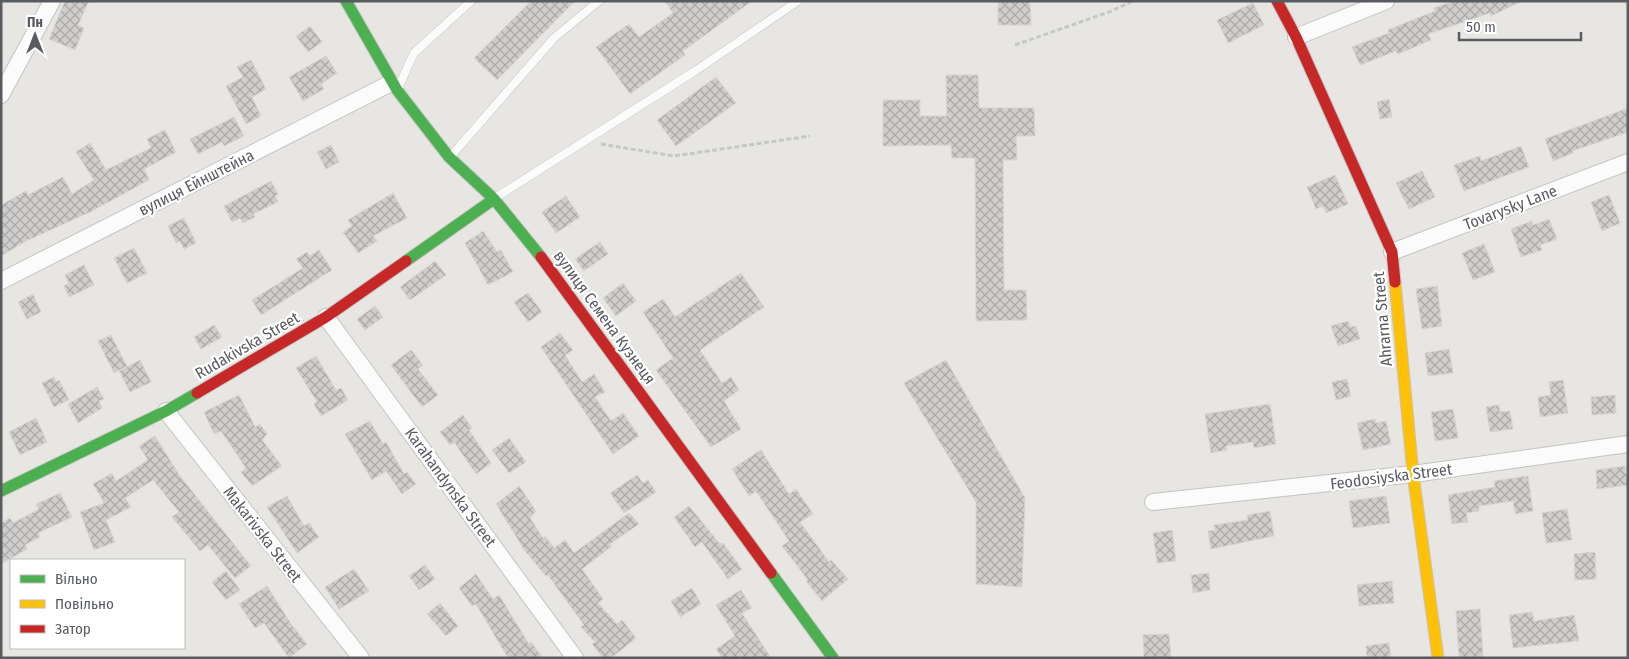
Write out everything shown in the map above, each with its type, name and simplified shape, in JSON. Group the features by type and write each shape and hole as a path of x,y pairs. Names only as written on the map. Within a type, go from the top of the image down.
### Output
{"street":[{"path":"1,95 52,1"},
{"name":"вулиця Семена Кузнеця","path":"346,1 394,86 449,157 494,199 558,278 833,658"},
{"name":"Ahrarna Street","path":"1277,1 1296,37 1392,252 1413,474 1438,658"},
{"path":"1296,37 1386,1"},
{"name":"вулиця Ейнштейна","path":"1,281 394,86"},
{"name":"Tovarysky Lane","path":"1392,252 1628,162"},
{"name":"Rudakivska Street","path":"1,491 166,411 326,317 494,199"},
{"name":"Karahandynska Street","path":"326,317 575,658"},
{"name":"Makarivska Street","path":"166,411 361,658"},
{"name":"Feodosiyska Street","path":"1153,502 1413,474 1628,444"}],"lane":[{"path":"394,86 414,53 471,1"},
{"path":"449,157 554,38 599,1"},
{"path":"494,199 798,1"}],"path":[{"path":"1015,45 1109,12 1133,1"},
{"path":"584,142 674,156 810,136"}],"building":[{"path":"65,1 89,1 78,25 84,28 75,50 49,39"},
{"path":"531,1 575,1 497,80 474,58"},
{"path":"665,1 752,1 683,51 685,55 630,94 596,47 629,24 639,37 673,13"},
{"path":"998,1 1030,1 1031,25 998,25"},
{"path":"1454,1 1522,1 1491,16 1490,13 1428,34 1431,40 1398,54 1396,51 1360,65 1352,47 1389,33 1388,30 1435,11 1434,8"},
{"path":"1253,3 1264,25 1228,43 1217,20"},
{"path":"310,26 322,42 308,52 296,36"},
{"path":"326,56 337,73 321,84 324,89 303,101 289,77"},
{"path":"251,60 266,89 252,97 261,116 246,124 226,86 243,77 237,67"},
{"path":"946,75 978,75 979,108 1034,108 1035,136 1016,136 1017,160 1003,160 1004,290 1026,290 1027,320 976,321 975,158 952,158 951,145 883,146 883,100 920,100 920,116 947,116"},
{"path":"716,77 736,103 676,146 657,120"},
{"path":"1389,99 1392,117 1380,119 1377,102"},
{"path":"1628,108 1628,132 1572,151 1573,153 1553,161 1545,139"},
{"path":"234,117 244,136 224,146 222,142 198,154 190,139"},
{"path":"165,130 176,152 144,169 149,180 90,212 26,241 1,256 1,205 26,191 28,195 63,177 72,194 94,180 76,152 90,143 106,170 151,148 147,139"},
{"path":"331,145 339,162 326,169 317,152"},
{"path":"1521,146 1529,167 1464,191 1454,165 1480,156 1481,161"},
{"path":"1422,171 1435,197 1409,209 1396,183"},
{"path":"1335,175 1348,204 1326,213 1323,206 1316,209 1307,187"},
{"path":"271,181 278,194 275,196 278,202 253,214 255,217 243,223 240,218 232,222 224,206"},
{"path":"393,193 407,218 373,236 377,241 358,253 343,232 352,226 348,220"},
{"path":"1609,195 1620,223 1602,231 1591,202"},
{"path":"566,196 580,217 556,233 542,212"},
{"path":"184,218 196,243 184,249 180,241 176,243 168,226"},
{"path":"1549,219 1557,239 1540,245 1542,250 1521,257 1511,229 1532,221 1533,225"},
{"path":"483,231 497,252 501,250 513,272 488,285 465,243"},
{"path":"600,242 608,254 584,271 575,259"},
{"path":"1484,244 1495,272 1473,280 1462,253"},
{"path":"134,248 147,273 127,283 114,258"},
{"path":"319,250 332,270 261,315 252,300 303,268 296,259 307,252 310,256"},
{"path":"435,261 446,275 410,300 400,287"},
{"path":"84,265 94,285 69,297 64,286 69,283 65,275"},
{"path":"741,273 764,307 700,350 722,383 731,377 739,390 724,401 741,429 711,447 656,370 673,358 643,312 663,299 675,317"},
{"path":"623,283 636,301 616,316 603,298"},
{"path":"1437,286 1442,326 1422,329 1416,289"},
{"path":"528,293 542,312 528,322 514,302"},
{"path":"33,294 41,312 27,319 18,302"},
{"path":"375,306 383,317 365,330 357,319"},
{"path":"1348,321 1350,327 1356,326 1360,339 1338,346 1331,326"},
{"path":"214,325 222,337 201,349 194,337"},
{"path":"560,333 573,350 565,355 582,382 594,374 605,392 595,397 611,421 623,413 639,436 613,454 541,347"},
{"path":"111,335 127,366 114,373 98,341"},
{"path":"1449,349 1453,373 1428,376 1425,353"},
{"path":"411,350 423,365 418,369 438,395 422,407 391,365"},
{"path":"316,356 336,390 341,388 348,400 321,416 314,404 317,402 296,368"},
{"path":"140,360 151,382 130,392 119,371"},
{"path":"946,360 1025,498 1022,587 976,584 976,502 904,383"},
{"path":"54,377 56,382 59,380 69,400 54,407 42,383"},
{"path":"1347,379 1351,396 1336,400 1332,382"},
{"path":"1563,380 1568,413 1540,417 1538,397 1551,395 1549,382"},
{"path":"97,387 104,399 99,401 102,408 78,423 68,404"},
{"path":"239,395 255,427 260,424 267,434 262,440 282,466 252,486 241,472 246,468 221,431 214,434 204,412"},
{"path":"1615,395 1616,413 1592,415 1591,397"},
{"path":"1270,404 1276,444 1254,448 1253,442 1226,446 1227,450 1211,453 1205,414"},
{"path":"1499,405 1500,412 1510,411 1513,429 1490,432 1486,407"},
{"path":"1453,409 1458,438 1435,441 1431,412"},
{"path":"463,415 472,428 469,430 491,463 476,474 454,442 450,445 440,432"},
{"path":"36,418 47,442 20,455 9,432"},
{"path":"1375,419 1376,423 1386,421 1391,444 1363,450 1357,423"},
{"path":"370,421 383,444 386,442 404,474 407,472 416,484 402,494 386,471 372,480 345,434"},
{"path":"155,436 180,476 251,566 235,578 208,545 200,551 172,517 179,512 153,480 125,498 131,507 106,520 115,542 94,550 80,512 104,503 93,484 112,473 116,481 148,460 139,446"},
{"path":"509,438 526,462 509,473 492,450"},
{"path":"761,450 789,494 796,489 813,514 800,522 829,562 831,560 848,579 822,601 782,546 789,541 756,491 749,496 732,469"},
{"path":"1625,466 1628,485 1597,489 1596,470"},
{"path":"637,475 643,483 648,480 656,492 624,513 610,493"},
{"path":"1528,476 1533,511 1515,514 1513,501 1479,506 1479,511 1466,513 1468,522 1452,524 1448,495 1495,487 1494,481"},
{"path":"519,486 536,511 530,518 543,538 545,536 554,548 565,540 574,553 629,513 639,524 610,544 612,546 582,569 603,599 598,603 617,624 622,620 636,638 611,658 603,658 592,644 595,642 581,627 584,625 548,575 546,576 525,551 496,504"},
{"path":"60,493 72,517 38,533 40,537 25,545 27,549 1,564 1,523 10,518 13,523 39,509 36,504"},
{"path":"287,496 304,526 309,523 319,537 297,553 267,507"},
{"path":"1386,496 1390,523 1353,528 1349,501"},
{"path":"689,506 720,544 723,543 742,569 728,579 702,542 695,547 674,517"},
{"path":"1567,509 1572,540 1546,543 1542,513"},
{"path":"1270,511 1274,536 1211,549 1208,531 1215,530 1214,525 1248,520 1247,515"},
{"path":"1172,530 1176,561 1157,563 1153,533"},
{"path":"1595,552 1596,579 1575,580 1574,554"},
{"path":"425,565 435,579 419,590 409,576"},
{"path":"354,569 369,591 339,609 325,587"},
{"path":"226,571 240,590 226,600 212,582"},
{"path":"1209,573 1210,590 1193,593 1191,575"},
{"path":"476,574 493,599 499,595 529,644 531,642 543,658 508,658 476,604 472,606 459,588"},
{"path":"1392,581 1394,603 1359,606 1357,585"},
{"path":"267,586 291,624 307,644 289,658 264,623 255,628 239,604"},
{"path":"692,588 701,604 680,617 671,601"},
{"path":"741,590 752,608 742,613 771,658 722,658 716,649 735,636 716,605"},
{"path":"440,603 458,626 446,636 427,614"},
{"path":"1480,609 1483,657 1459,658 1456,611"},
{"path":"1532,612 1534,621 1574,615 1579,641 1513,648 1509,615"},
{"path":"1169,634 1171,658 1144,658 1143,635"},
{"path":"1389,643 1391,658 1367,658 1366,646"}],"traffic: fast":[{"path":"346,1 397,90 449,157 494,199 541,257"},
{"path":"406,261 494,199"},
{"path":"1,491 166,411 197,393"},
{"path":"771,573 833,658"}],"traffic: slow":[{"path":"1395,282 1413,474 1438,658"}],"traffic: jam":[{"path":"1277,1 1296,37 1392,252 1395,282"},
{"path":"541,257 771,573"},
{"path":"197,393 326,317 406,261"}]}
